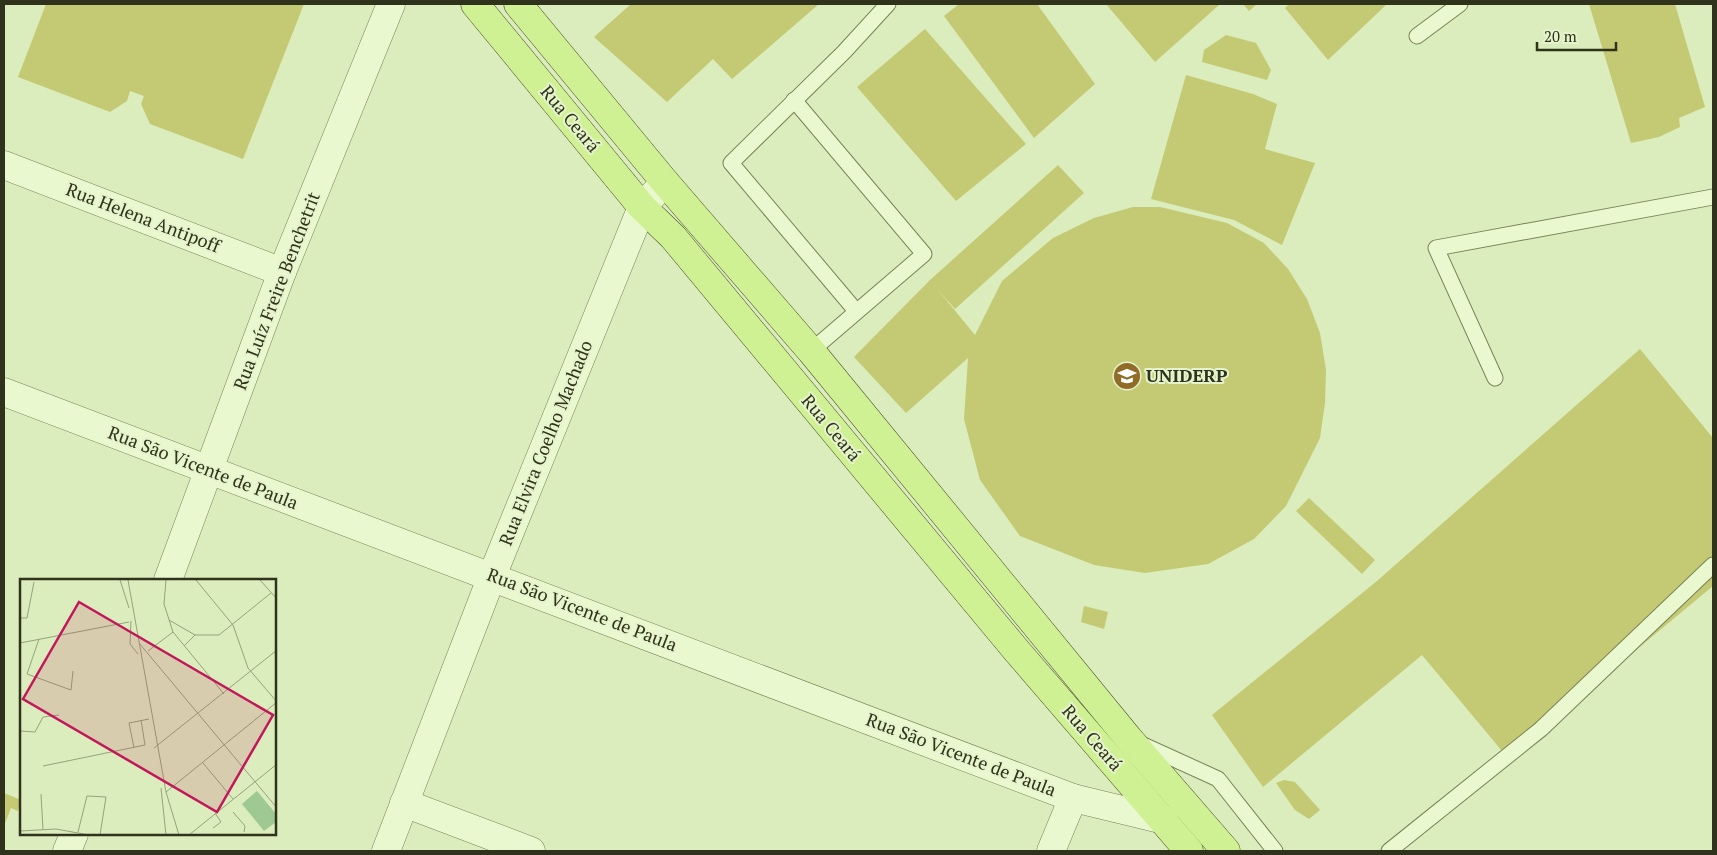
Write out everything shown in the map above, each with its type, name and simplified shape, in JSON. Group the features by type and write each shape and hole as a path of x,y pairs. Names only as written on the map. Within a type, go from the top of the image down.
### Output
{"main road":[{"name":"Rua Ceará","path":"475,4 642,207 673,237 1016,650 1190,851"},
{"name":"Rua Ceará","path":"518,4 665,182 811,351 1130,739 1226,851"}],"street":[{"name":"Rua Luíz Freire Benchetrit","path":"168,579 282,272 391,4"},
{"name":"Rua Helena Antipoff","path":"4,165 282,272"},
{"name":"Rua Elvira Coelho Machado","path":"386,851 492,576 642,207 665,182"},
{"name":"Rua São Vicente de Paula","path":"4,392 1073,798 1164,820"},
{"path":"1051,851 1073,798"},
{"path":"404,803 532,851"},
{"path":"67,851 74,835"}],"lane":[{"path":"856,311 731,164 844,52 888,4"},
{"path":"1416,36 1460,4"},
{"path":"794,100 924,254 811,351"},
{"path":"1495,378 1436,248 1713,197"},
{"path":"1389,851 1541,729 1713,565"},
{"path":"1130,739 1218,779 1275,851"}],"building":[{"path":"46,4 304,4 243,159 150,124 141,104 144,96 130,91 127,101 110,112 18,77"},
{"path":"631,4 819,4 732,79 713,59 667,102 594,37"},
{"path":"959,4 1037,4 1095,84 1034,138 944,16"},
{"path":"1106,4 1218,4 1219,5 1155,62"},
{"path":"1243,4 1257,4 1249,11"},
{"path":"1289,4 1387,4 1328,60 1285,8"},
{"path":"1589,4 1675,4 1705,107 1679,118 1680,127 1659,137 1631,143"},
{"path":"925,29 1026,144 956,201 857,87"},
{"path":"1226,35 1256,43 1271,70 1267,80 1202,62 1204,50"},
{"path":"1186,75 1253,94 1277,104 1265,149 1315,163 1282,245 1234,220 1151,199"},
{"path":"1058,165 1084,193 955,309 938,290 975,335 1002,281 1053,238 1094,218 1133,207 1160,207 1227,223 1264,243 1288,269 1307,299 1320,333 1326,370 1325,403 1320,438 1286,506 1254,539 1208,564 1145,573 1094,565 1020,536 980,480 964,419 968,358 906,413 854,357 930,280"},
{"path":"1640,349 1713,438 1713,586 1507,757 1422,655 1263,787 1212,715 1377,581"},
{"path":"1309,498 1375,560 1362,574 1296,511"},
{"path":"1084,606 1108,612 1104,629 1081,622"},
{"path":"1284,780 1295,782 1320,810 1309,819 1295,810 1276,783"},
{"path":"4,793 20,800 20,804 18,811 11,808 4,826"}],"place":[{"name":"UNIDERP","path":"1127,376"}]}
